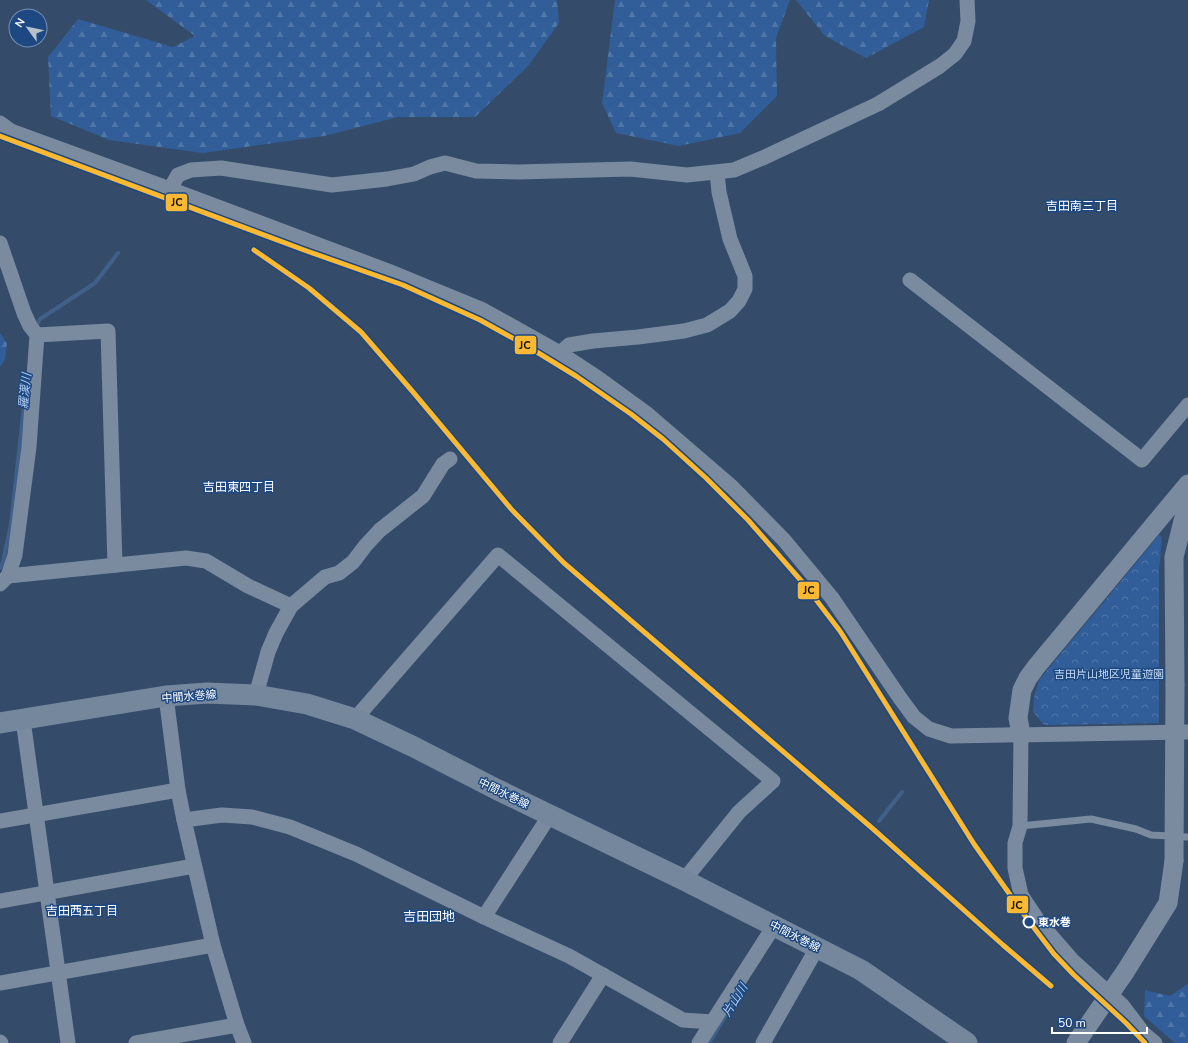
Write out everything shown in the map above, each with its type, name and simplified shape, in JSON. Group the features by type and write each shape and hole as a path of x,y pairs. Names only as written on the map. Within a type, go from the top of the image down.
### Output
{"main road":[{"name":"中間水巻線","path":"0,723 166,696 208,693 256,695 307,704 355,719 684,880 860,970 967,1043"}],"street":[{"path":"170,189 178,175 191,170 221,168 332,185 387,179 414,174 430,167 445,163 476,171 518,172 630,169 687,176 734,170 878,104 940,66 955,54 964,41 968,21 967,0"},
{"path":"0,123 11,131 388,270 483,310 560,353 598,378 646,413 732,487 784,540 832,598 914,717 929,729 951,736 1188,732"},
{"path":"560,353 569,345 684,331 707,325 730,311 739,301 745,289 745,276 730,239 719,192 717,173"},
{"path":"0,243 24,313 30,326 37,335 29,447 15,555 4,580"},
{"path":"910,280 1142,460 1188,405"},
{"path":"37,335 108,331 115,565"},
{"path":"256,695 268,652 276,633 291,606 325,578 339,573 353,562 380,530 423,496 443,464 450,459"},
{"path":"1156,1043 1144,1034 1122,1005 1072,960 1040,922 1020,895 1015,868 1015,843 1020,826 1022,734 1018,718 1022,690 1028,678 1188,484"},
{"path":"1076,1043 1125,972 1168,903 1174,861 1174,557 1188,504"},
{"path":"355,719 498,555 773,781 739,812 684,880"},
{"path":"4,580 115,565 186,558 206,561 248,586 291,606"},
{"path":"166,696 178,790 194,866 213,945 237,1025 244,1043"},
{"path":"23,720 68,1043"},
{"path":"0,821 178,790"},
{"path":"184,820 222,815 252,817 290,826 356,854 484,917 569,956 683,1020 712,1022"},
{"path":"484,917 550,815"},
{"path":"0,901 194,866"},
{"path":"699,1043 774,926"},
{"path":"0,983 213,945"},
{"path":"763,1043 817,948"},
{"path":"560,1043 603,975"},
{"path":"136,1043 237,1025"}],"lane":[{"path":"1020,826 1090,819 1136,829 1151,835 1188,838"}],"green space":[{"path":"146,0 557,0 559,23 528,66 475,117 398,117 324,136 203,153 109,140 51,116 48,57 78,19 173,47 195,36"},
{"path":"615,0 790,0 776,38 777,96 740,133 679,146 616,133 602,103"},
{"path":"796,0 929,0 924,27 866,58 825,36"},
{"path":"0,333 7,343 5,359 0,367"},
{"name":"吉田片山地区児童遊園","path":"1159,535 1162,537 1159,570 1159,723 1044,725 1033,712 1034,697 1039,680"},
{"path":"1188,984 1188,1043 1175,1043 1144,1016 1145,990 1170,996"}],"waterway":[{"name":"羅漢川","path":"35,328 40,319 95,283 118,253"},
{"name":"羅漢川","path":"0,568 3,562 11,524 25,397"},
{"name":"片山川","path":"879,821 902,792"},
{"name":"片山川","path":"709,1043 737,997"}],"transit line":[{"name":"JC","path":"0,136 304,250 403,285 480,320 527,346 576,376 631,414 663,439 706,478 748,520 804,584 840,631 974,844 1028,920 1054,954 1145,1043"},
{"name":"JC","path":"254,250 309,288 361,332 512,510 564,563 872,828 1051,986"}],"place":[{"name":"東水巻","path":"1029,922"}],"district":[{"name":"吉田南三丁目","path":"1082,206"},
{"name":"吉田東四丁目","path":"239,487"},
{"name":"吉田西五丁目","path":"82,911"},
{"name":"吉田団地","path":"429,916"}]}
